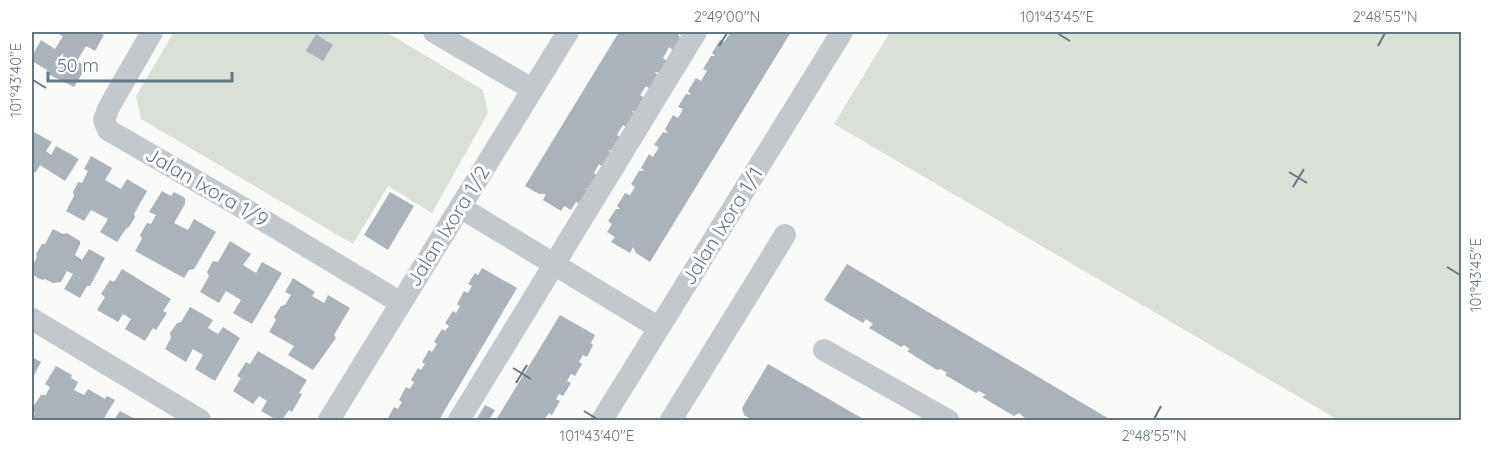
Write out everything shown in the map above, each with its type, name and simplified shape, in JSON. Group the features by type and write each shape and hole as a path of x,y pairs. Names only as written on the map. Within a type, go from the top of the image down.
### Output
{"street":[{"name":"Jalan Ixora 1/9","path":"152,32 109,107 104,120 108,130 400,303"},
{"path":"435,32 532,89"},
{"name":"Jalan Ixora 1/2","path":"329,420 568,32"},
{"path":"459,420 696,32"},
{"name":"Jalan Ixora 1/1","path":"602,420 842,32"},
{"path":"460,207 659,328"},
{"path":"671,420 785,235"},
{"path":"32,319 200,420"},
{"path":"824,350 948,420"}],"shaded area":[{"path":"174,32 386,32 483,90 488,113 432,213 388,186 353,244 141,119 136,96"},
{"path":"890,32 1461,32 1461,420 1338,420 834,124"}],"building":[{"path":"55,32 97,32 104,35 95,51 86,46 77,61 86,67 74,87 46,73 47,70 32,61 32,56 41,40 55,49 63,36"},
{"path":"619,32 684,32 682,35 678,34 680,38 673,50 669,47 663,58 667,61 660,73 655,72 658,76 650,89 646,86 640,95 645,98 637,112 632,111 635,115 627,128 623,125 617,135 621,137 613,150 609,150 611,154 603,167 599,164 594,173 598,176 590,189 586,188 588,192 581,205 576,202 571,210 564,206 561,211 543,200 546,194 539,194 525,186"},
{"path":"731,32 791,32 650,262 636,253 633,247 630,253 611,242 615,237 607,232 612,224 608,221 616,209 620,209 617,206 625,193 630,195 635,187 631,184 639,171 644,171 641,168 649,154 653,157 659,147 654,145 663,132 668,133 665,129 673,115 678,118 683,109 678,107 686,94 691,95 688,91 696,78 701,81 707,71 703,69 711,56 715,56 712,53 720,40 724,42"},
{"path":"316,34 333,45 323,61 306,51"},
{"path":"32,131 52,142 46,151 51,155 56,146 79,159 65,181 40,165 36,172 32,172"},
{"path":"91,156 112,168 105,180 121,189 127,179 147,191 134,214 135,217 117,242 100,232 108,219 91,210 84,221 66,211 78,182 82,183 88,171 84,169"},
{"path":"162,191 171,196 174,192 185,198 185,204 174,223 188,230 194,219 216,232 194,269 189,270 184,278 135,251 147,223 151,224 156,215 149,212"},
{"path":"390,192 414,206 388,250 364,235"},
{"path":"53,229 63,234 67,233 80,241 75,255 82,260 89,249 105,258 90,286 87,286 80,298 64,289 73,274 67,271 61,282 53,283 33,275 32,267 37,257 36,254 42,244 45,244"},
{"path":"230,241 251,254 243,265 256,273 262,262 282,273 252,324 233,313 241,300 226,291 219,303 200,292 209,276 207,272 213,261 218,262"},
{"path":"847,264 1111,420 1021,420 1025,418 1019,413 1014,416 982,397 986,395 979,391 976,393 945,375 947,373 941,369 937,370 907,351 910,349 904,345 901,347 869,328 873,324 866,319 863,323 824,300"},
{"path":"482,268 517,288 439,420 392,420 388,418 394,407 398,409 402,402 399,400 406,387 410,389 414,382 411,380 418,368 421,370 425,364 422,362 429,350 432,352 437,344 434,342 442,329 445,331 449,326 445,323 453,311 456,313 460,306 457,304 464,291 468,293 472,286 468,284 475,273 478,275"},
{"path":"122,269 171,299 163,311 167,313 156,330 153,328 145,341 125,329 131,319 123,314 118,322 97,310 105,297 101,294 110,280 114,282"},
{"path":"293,278 315,292 312,296 324,303 328,295 350,308 334,335 336,338 313,370 288,355 294,346 269,332 276,320 274,317 291,295 285,292"},
{"path":"190,307 213,320 208,328 218,334 223,327 240,338 215,381 195,369 203,355 193,349 186,362 165,349 171,338 170,333 177,323 181,322"},
{"path":"560,315 595,335 587,357 583,355 579,362 582,364 575,376 571,374 567,381 571,383 563,396 559,394 556,399 560,401 552,415 549,413 544,420 496,420"},
{"path":"258,351 307,380 292,412 289,410 282,420 277,420 261,411 267,401 259,396 253,404 233,391 241,378 237,376 246,362 250,364"},
{"path":"32,357 41,362 32,379"},
{"path":"768,364 865,420 752,420 744,415 742,408"},
{"path":"56,366 72,375 71,378 78,382 74,390 84,395 88,389 105,399 107,396 115,400 103,420 98,418 97,420 32,420 35,413 32,408 41,395 46,395 50,387 45,384"},
{"path":"485,405 495,410 489,420 476,420"},
{"path":"120,411 137,420 114,420"}]}
